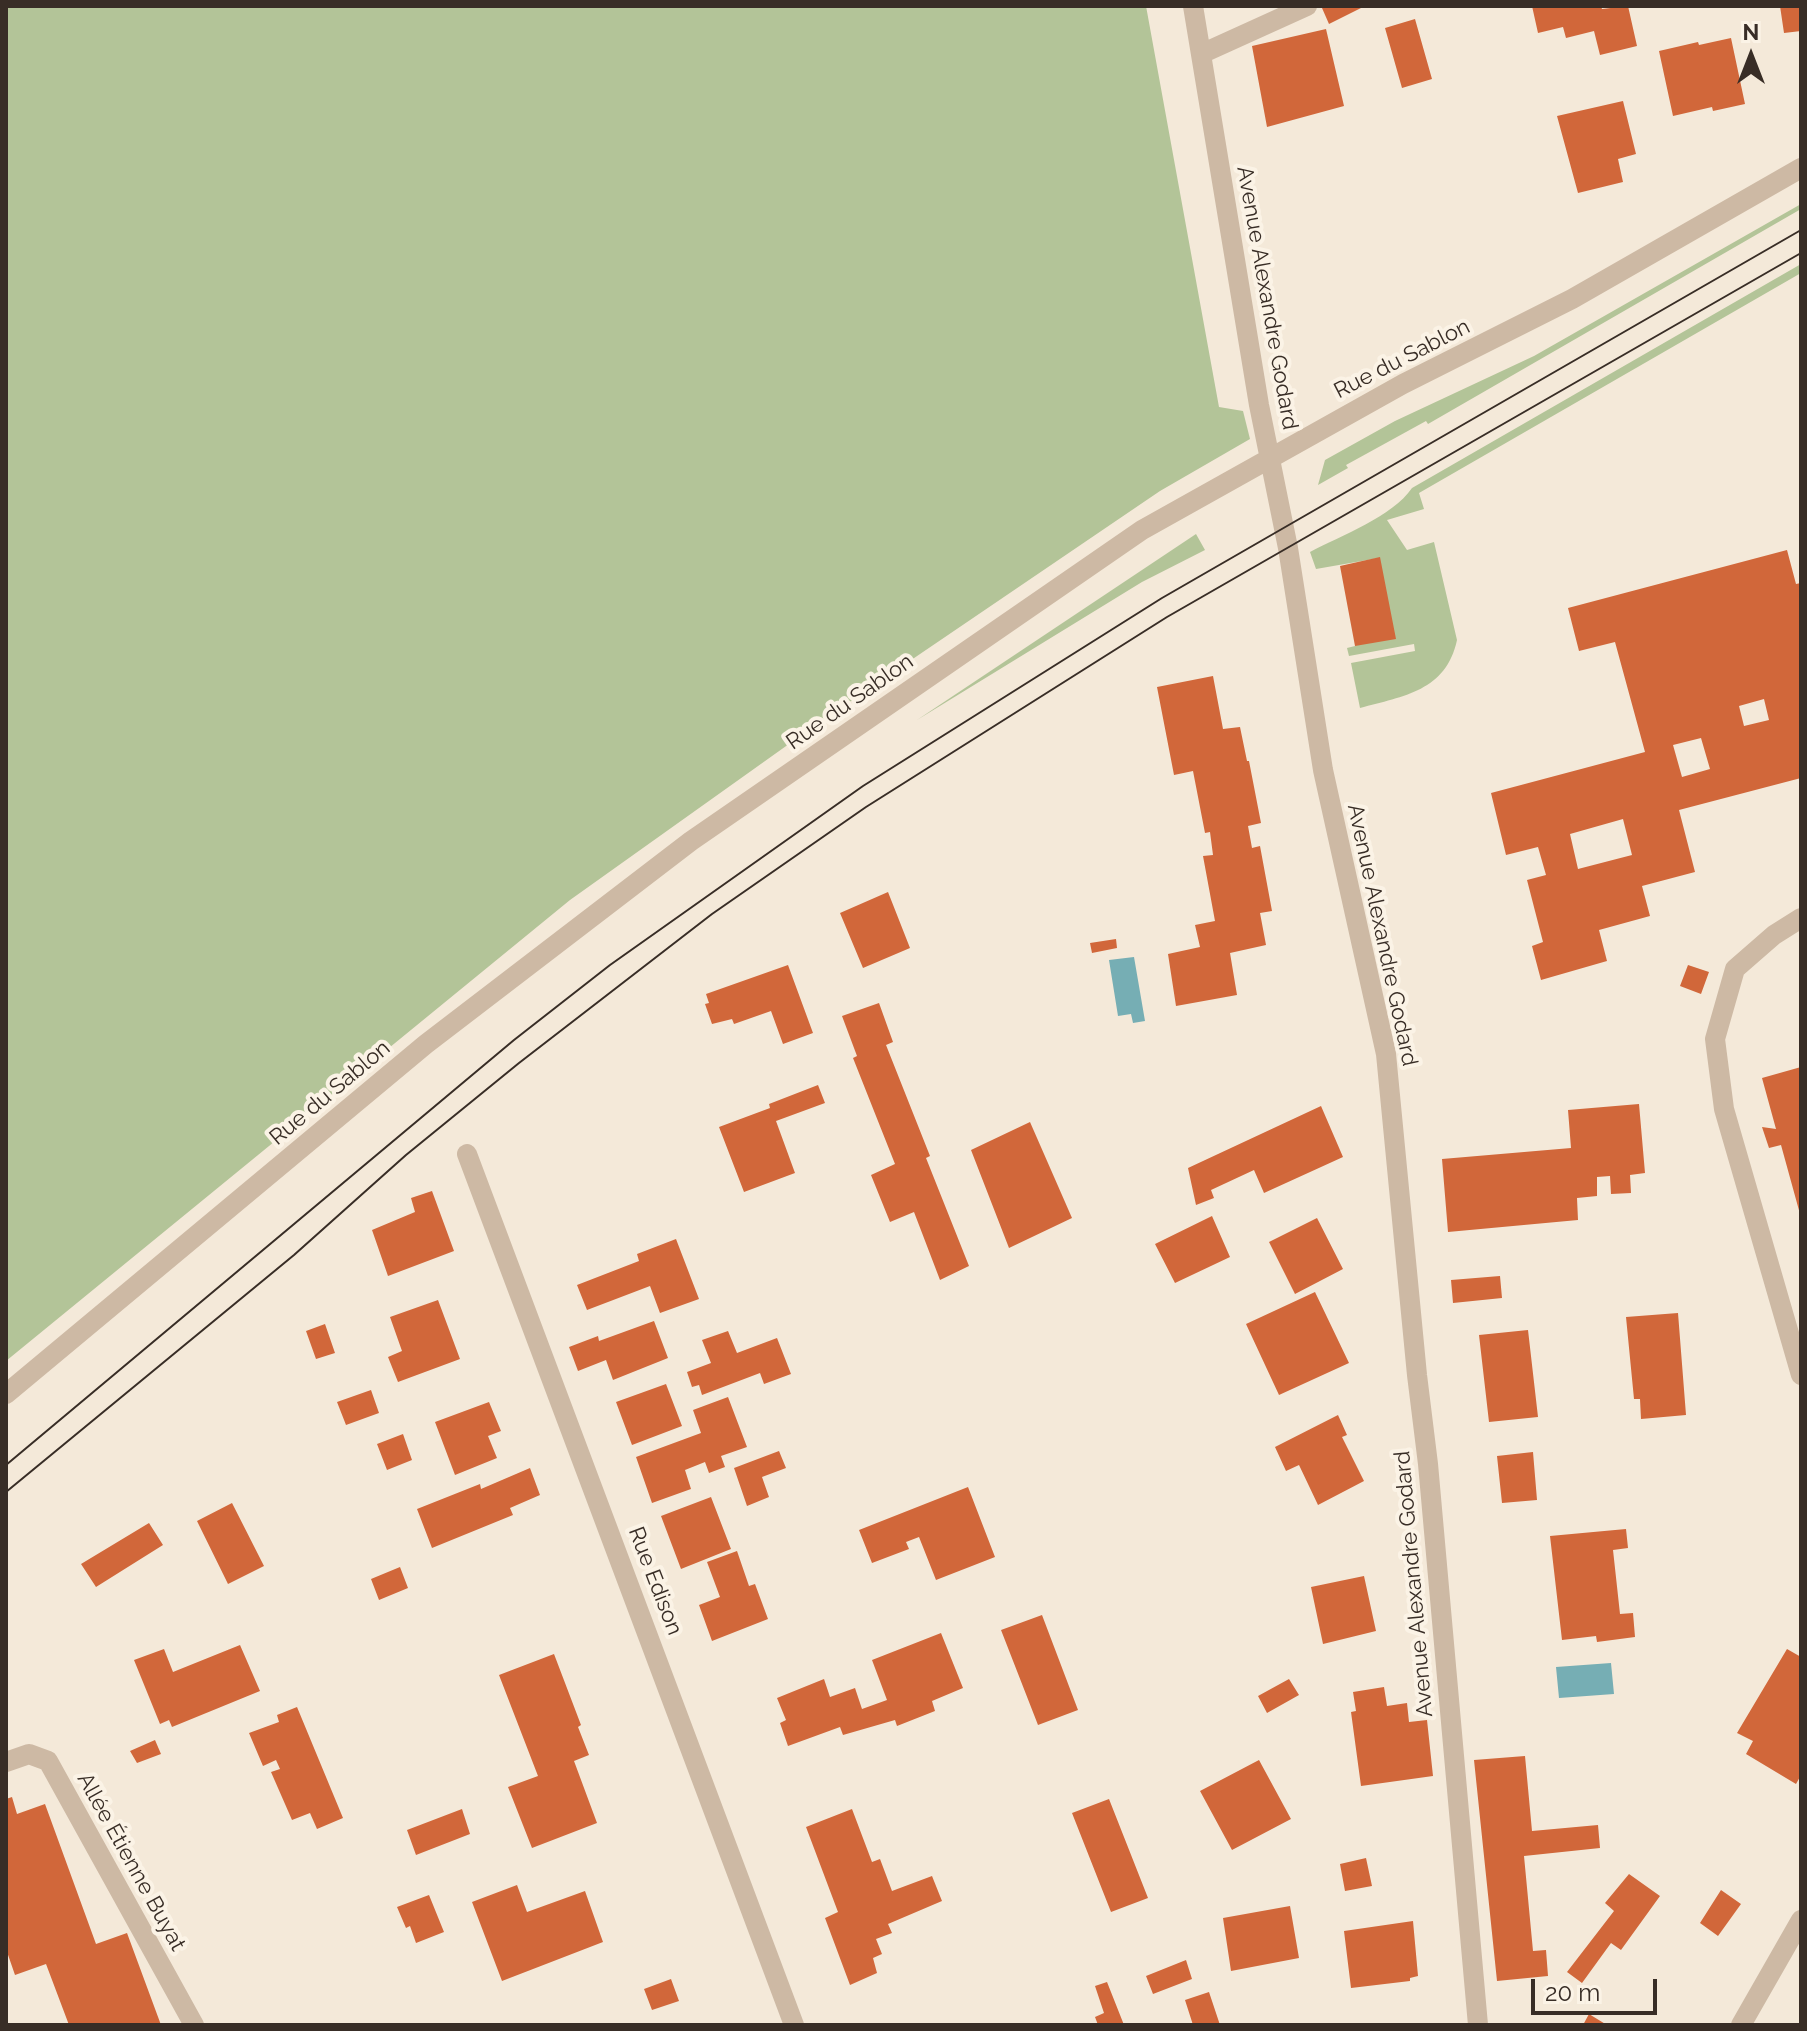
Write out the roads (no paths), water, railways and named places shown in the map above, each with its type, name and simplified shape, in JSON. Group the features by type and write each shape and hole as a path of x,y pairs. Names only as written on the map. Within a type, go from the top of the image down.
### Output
{"street":[{"name":"Avenue Alexandre Godard","path":"1193,6 1259,405 1288,548 1323,770 1386,1054 1428,1464 1472,2023"},
{"path":"1201,54 1307,6"},
{"name":"Rue du Sablon","path":"6,1394 426,1044 691,841 1142,530 1403,384 1572,299 1801,168"},
{"path":"1801,918 1774,935 1735,969 1715,1039 1724,1109 1801,1375"},
{"name":"Rue Edison","path":"467,1154 794,2025"},
{"name":"Allée Étienne Buyat","path":"6,1762 29,1754 48,1761 194,2025"},
{"path":"1741,2025 1801,1920"}],"water":[{"path":"1134,957 1145,1021 1133,1023 1131,1014 1118,1016 1109,960"},
{"path":"1611,1663 1614,1694 1559,1698 1556,1667"}],"tram line":[{"path":"6,1465 514,1040 610,965 863,786 1162,598 1801,230"},
{"path":"6,1492 294,1255 406,1155 519,1063 712,914 866,807 1167,617 1801,253"}]}
